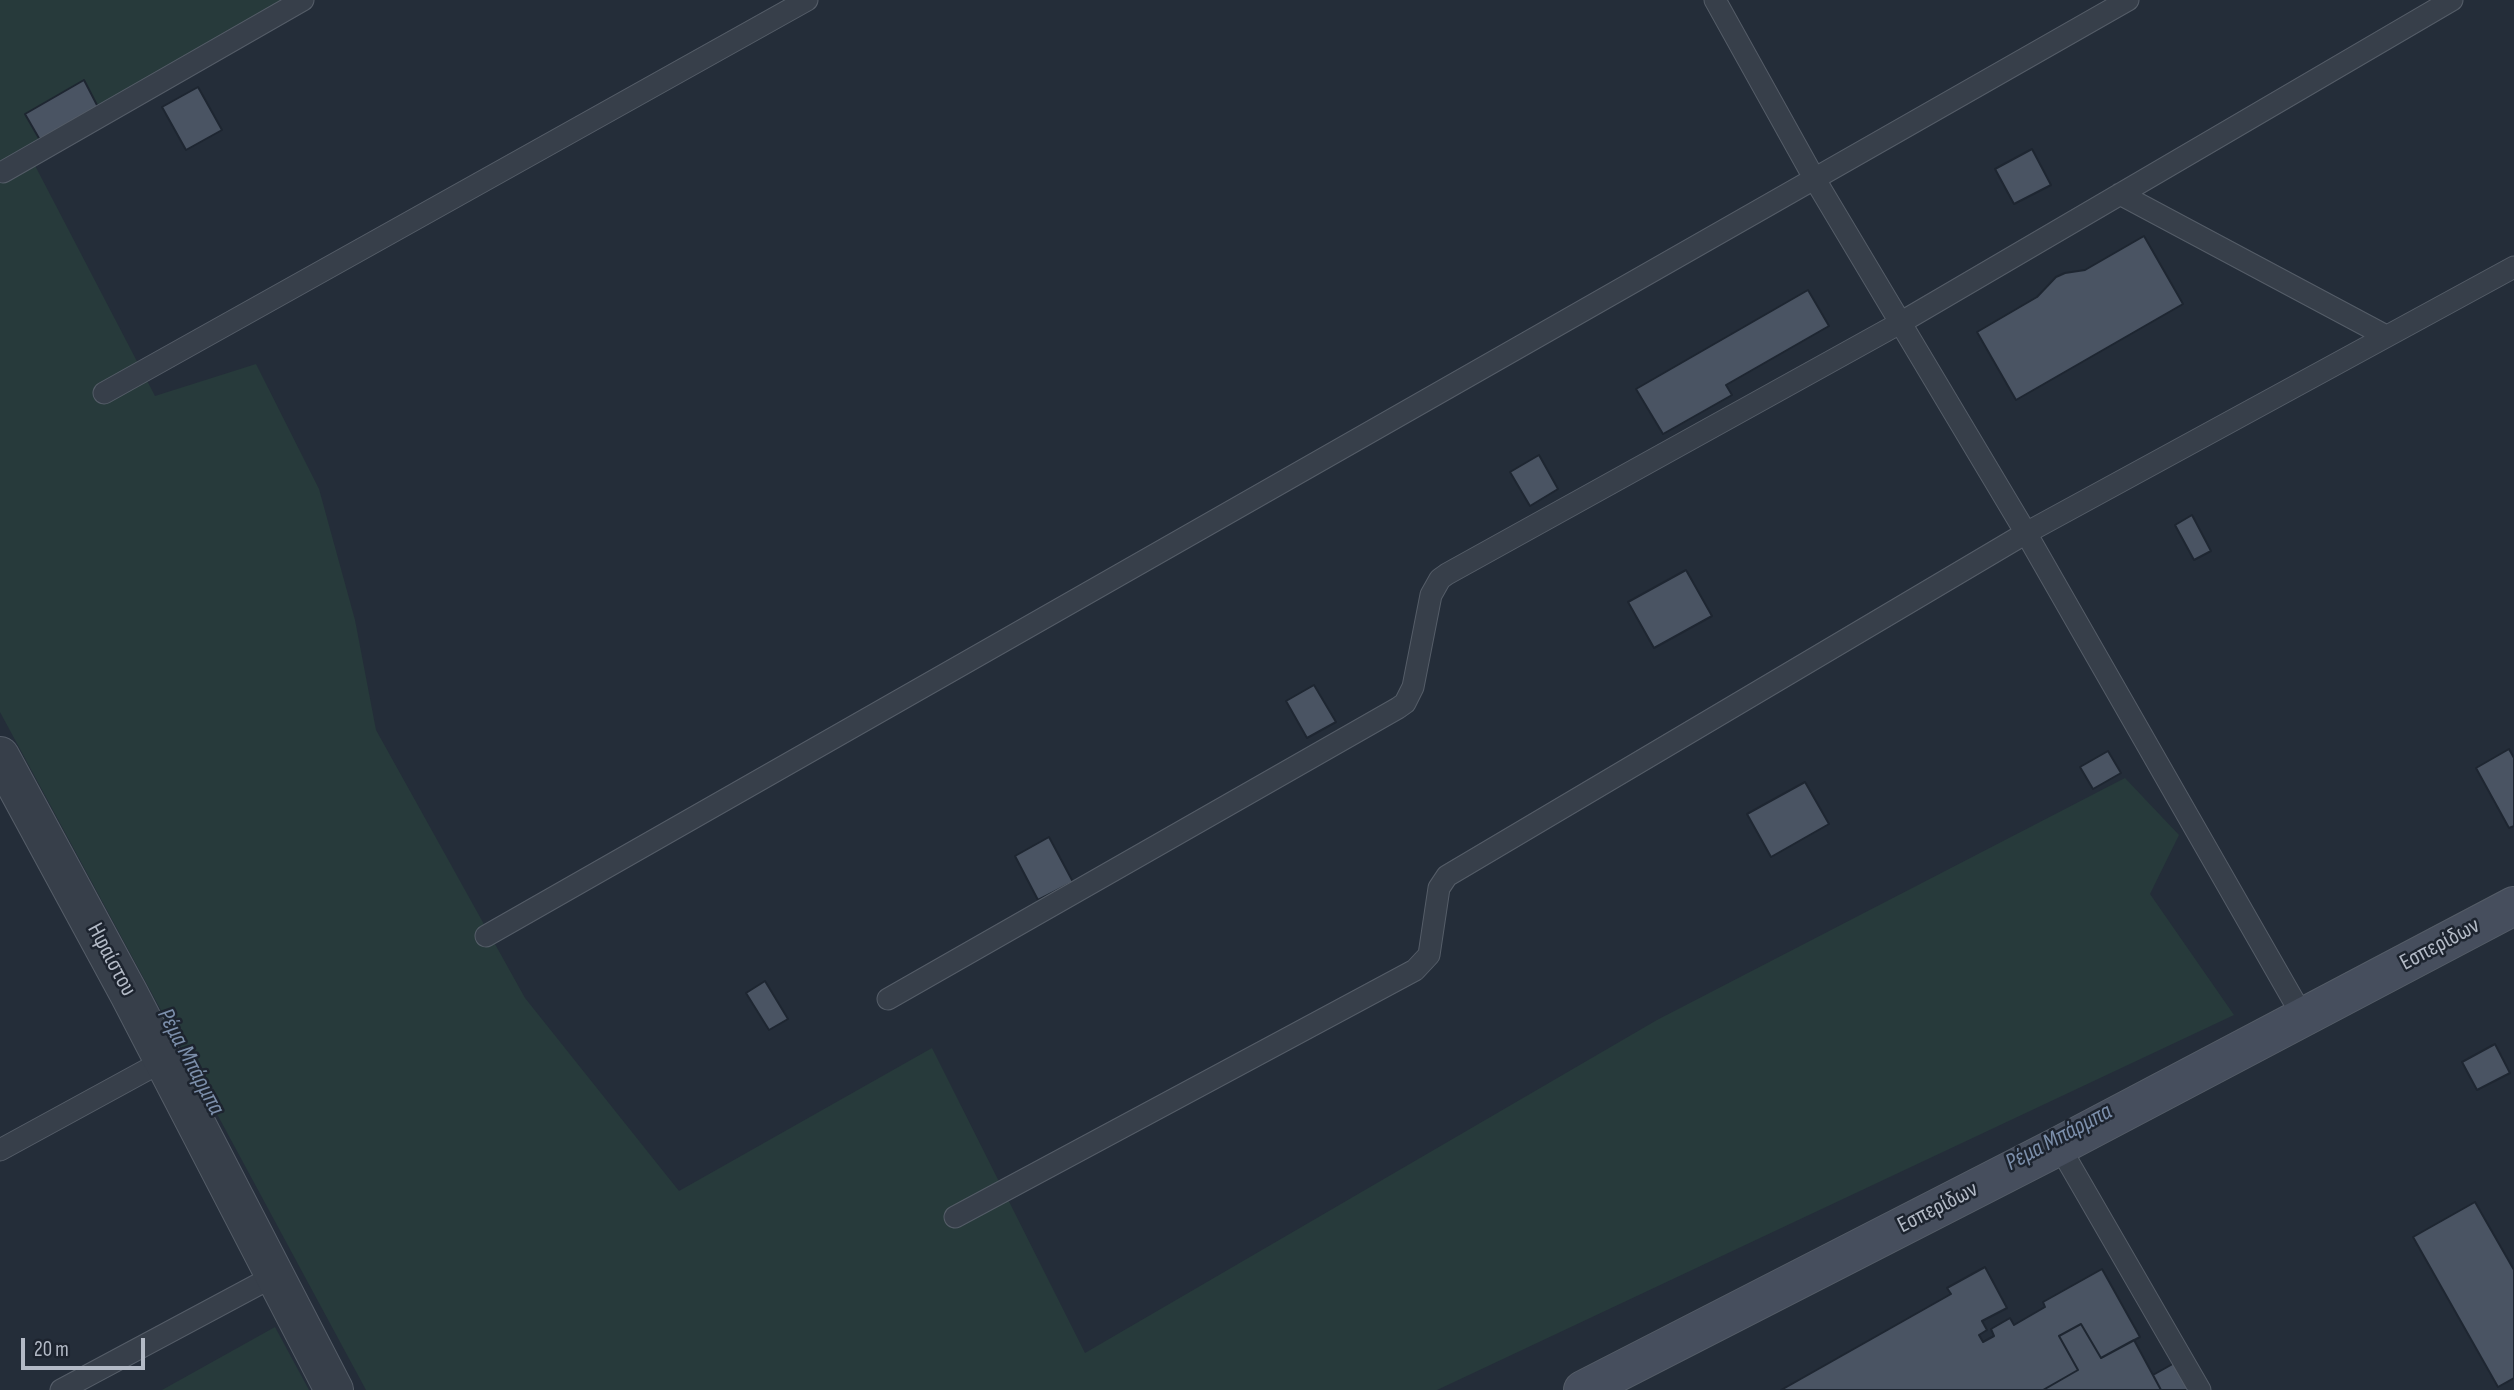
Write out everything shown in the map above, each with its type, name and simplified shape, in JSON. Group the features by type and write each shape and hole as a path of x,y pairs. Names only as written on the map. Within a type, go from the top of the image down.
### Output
{"street":[{"name":"Ηφαίστου","path":"0,756 334,1390"},
{"name":"Εσπερίδων","path":"1583,1390 2059,1146 2514,906"}],"lane":[{"path":"3,172 303,0"},
{"path":"104,393 807,0"},
{"path":"1715,0 1814,178 2026,533 2303,1017"},
{"path":"485,936 2128,0"},
{"path":"888,999 1405,703 1413,687 1431,595 1440,579 1447,574 1900,323 2452,0"},
{"path":"2120,194 2386,336"},
{"path":"955,1217 1415,970 1429,954 1439,888 1447,876 2026,533 2514,267"},
{"path":"0,1150 163,1061"},
{"path":"2059,1146 2200,1390"},
{"path":"61,1390 274,1276"}],"shaded area":[{"path":"0,0 296,0 29,154 155,396 256,364 319,489 355,620 376,730 525,998 679,1191 932,1048 1085,1353 1657,1020 2125,778 2179,835 2150,894 2234,1015 1437,1390 366,1390 0,712"},
{"path":"275,1327 309,1390 162,1390"}],"building":[{"path":"84,80 98,107 40,140 25,114"},
{"path":"198,87 222,130 186,150 162,107"},
{"path":"2032,149 2051,185 2014,204 1995,169"},
{"path":"2144,236 2183,304 2016,400 1977,332 2037,297 2056,277 2085,270"},
{"path":"1808,290 1829,326 1726,385 1732,395 1663,434 1636,389"},
{"path":"1539,455 1558,489 1530,506 1510,472"},
{"path":"2192,515 2211,551 2194,560 2175,525"},
{"path":"1686,570 1712,616 1654,648 1628,602"},
{"path":"1314,685 1336,722 1307,738 1286,701"},
{"path":"2509,749 2514,758 2514,826 2509,828 2476,768"},
{"path":"2108,751 2121,773 2093,789 2080,767"},
{"path":"1805,782 1829,824 1771,857 1747,814"},
{"path":"1049,837 1073,882 1038,900 1015,856"},
{"path":"765,981 788,1019 769,1030 746,993"},
{"path":"2495,1044 2510,1073 2477,1090 2462,1062"},
{"path":"2475,1202 2514,1270 2514,1378 2498,1387 2413,1237"},
{"path":"1985,1267 2007,1308 1982,1321 1987,1330 1979,1335 1983,1342 1994,1336 1991,1329 2010,1318 2014,1325 2045,1307 2043,1302 2102,1269 2140,1337 2101,1358 2081,1324 2059,1336 2078,1370 2043,1390 1781,1390 1951,1294 1947,1288"},
{"path":"2081,1324 2101,1358 2134,1340 2161,1390 2043,1390 2078,1370 2059,1336"},
{"path":"2178,1361 2194,1390 2161,1390 2153,1375"}],"water label":[{"name":"Ρέμα Μπάρμπα","path":"190,1062"},
{"name":"Ρέμα Μπάρμπα","path":"2059,1138"}]}
